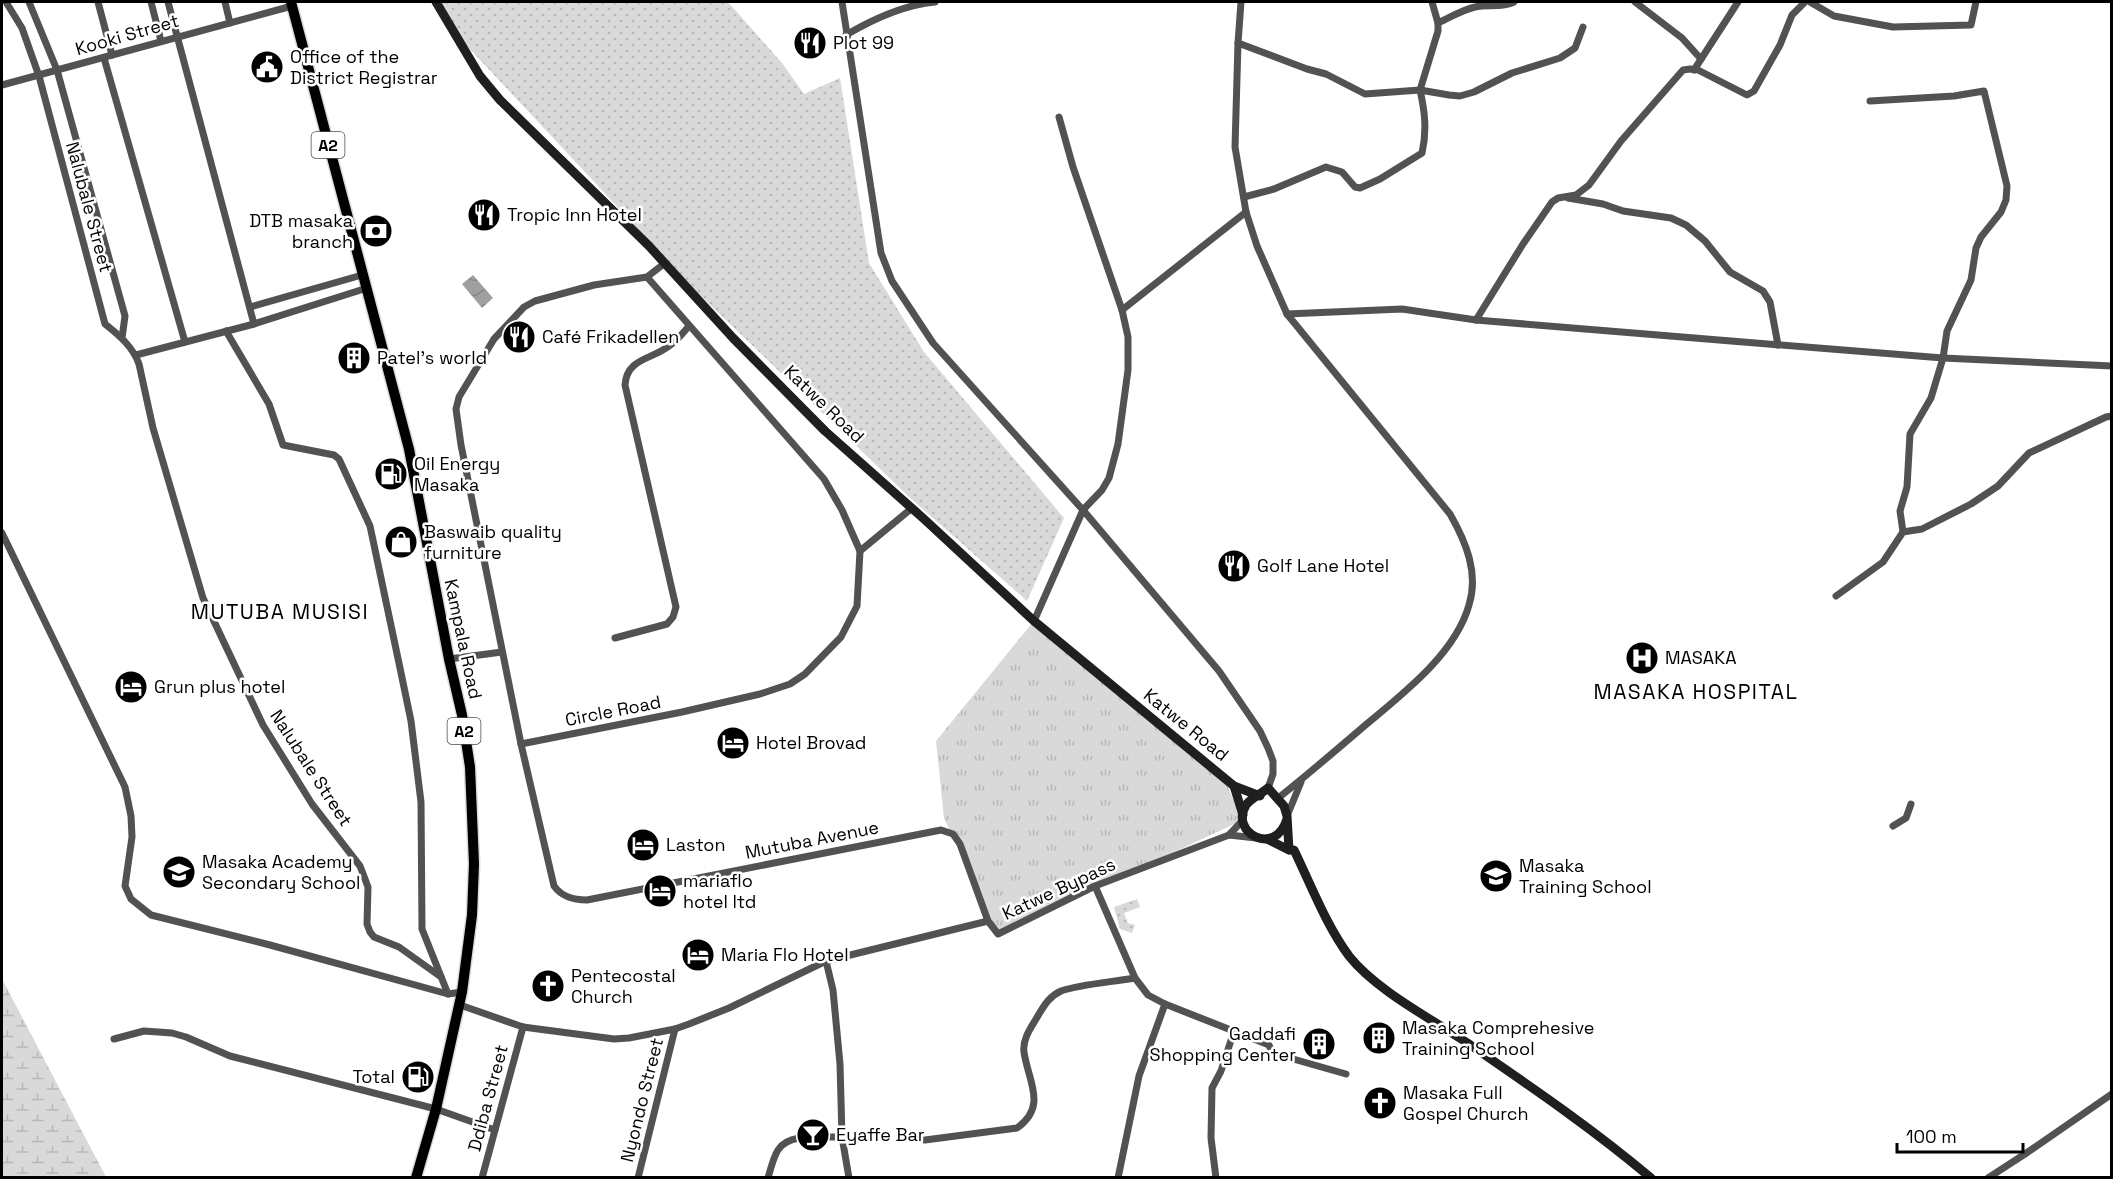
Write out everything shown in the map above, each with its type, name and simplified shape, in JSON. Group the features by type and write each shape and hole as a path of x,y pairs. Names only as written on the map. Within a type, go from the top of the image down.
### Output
{"main road":[{"name":"A2","path":"291,4 367,288"},
{"name":"Kampala Road","path":"367,288 409,449 449,659 462,715 470,767 473,812 474,864 471,915 460,1005 416,1178"}],"street":[{"name":"Nalubale Street","path":"6,2 22,28 39,76 105,324 122,338 136,355 153,428 203,598 263,725 312,804 366,877 367,924 370,932 374,937 399,947 441,976"},
{"name":"Nalubale Street","path":"29,2 57,70 124,316 122,338"},
{"path":"98,2 112,55"},
{"path":"150,2 160,41"},
{"path":"168,2 254,324"},
{"path":"225,2 230,23"},
{"name":"Katwe Road","path":"436,2 480,76 500,100 599,195 733,338 825,431 1034,621 1234,786 1260,796"},
{"path":"842,2 881,253 892,281 933,343 1083,510 1219,671 1245,707 1260,731 1273,761 1273,774 1268,788 1245,807 1243,818 1247,831 1256,838 1267,839 1289,850 1294,850 1337,938 1351,958 1379,984 1614,1146 1651,1178"},
{"path":"846,35 865,24 901,9 918,3 935,2"},
{"path":"1241,2 1235,147 1246,212 1257,246 1287,314 1450,514 1469,555 1473,580 1469,606 1456,634 1432,666 1277,799"},
{"path":"1244,197 1274,189 1326,167 1342,172 1355,187 1360,189 1422,153 1426,138 1425,113 1420,90 1435,45 1438,23 1432,2"},
{"path":"1438,23 1457,13 1476,7 1508,5 1514,2"},
{"path":"1635,2 1682,38 1701,59"},
{"path":"1694,70 1738,2"},
{"path":"1476,320 1552,202 1576,195 1589,185 1621,141 1683,70 1694,70 1747,95 1754,91 1780,45 1792,15 1805,2"},
{"path":"1810,2 1834,16 1893,27 1971,25 1976,2"},
{"name":"Kooki Street","path":"2,85 230,23 291,4"},
{"path":"1238,43 1326,74 1365,94 1420,90 1460,96 1474,93 1512,73 1560,58 1575,48 1583,27"},
{"path":"104,58 185,342"},
{"path":"1425,79 1435,92"},
{"path":"1836,596 1882,562 1903,532 1900,511 1907,487 1910,434 1931,398 1943,358 1947,331 1971,280 1976,248 1981,237 2001,212 2006,200 2007,186 1984,91 1954,96 1870,101"},
{"path":"1034,621 1083,510 1102,490 1109,478 1118,444 1128,370 1128,337 1122,310 1073,167 1059,117"},
{"path":"1563,197 1603,204 1623,211 1671,218 1686,225 1706,241 1730,272 1762,291 1770,302 1778,345"},
{"path":"1122,310 1246,212"},
{"path":"521,744 461,445 456,409 459,397 494,339 524,307 534,301 594,285 647,277 665,263"},
{"path":"249,307 362,275"},
{"name":"Circle Road","path":"521,744 682,712 760,694 790,684 805,674 841,637 857,606 860,551 842,510 824,479 647,277"},
{"path":"136,355 254,324 367,288"},
{"path":"1287,314 1402,309 1476,320 1778,345 1943,358 2112,366"},
{"path":"615,638 667,624 673,617 676,607 625,385 626,375 630,368 671,345 689,326"},
{"path":"226,331 269,404 283,445 334,455 339,459 370,526 411,721 421,802 422,929 448,994"},
{"path":"1903,532 1922,529 1971,504 1998,486 2029,453 2112,416"},
{"path":"860,551 912,508"},
{"path":"2,533 125,788 131,816 132,837 126,886 131,899 151,915 448,994 462,992"},
{"path":"449,659 502,652"},
{"name":"Mutuba Avenue","path":"521,744 554,886 567,897 587,900 941,830 953,834 960,844 988,921"},
{"path":"1267,839 1276,836 1284,829 1302,779"},
{"name":"Katwe Road","path":"1234,786 1243,818"},
{"path":"1268,788 1284,806 1289,850"},
{"path":"1893,826 1906,818 1911,804"},
{"name":"Katwe Bypass","path":"1229,835 1243,818"},
{"name":"Katwe Bypass","path":"460,1005 523,1027 614,1039 675,1029 729,1008 826,961 988,921 998,934 1095,886 1229,835 1256,838"},
{"path":"1095,886 1135,978 1148,995 1165,1004 1269,1045 1272,1053 1346,1074"},
{"path":"826,961 833,990 842,1137 849,1178"},
{"path":"925,1140 1017,1128 1027,1121 1032,1113 1034,1092 1024,1051 1025,1042 1046,1001 1064,990 1135,978"},
{"path":"1118,1178 1139,1076 1165,1004"},
{"name":"Ddiba Street","path":"482,1178 523,1027"},
{"name":"Nyondo Street","path":"639,1178 675,1029"},
{"path":"114,1039 144,1031 186,1037 230,1056 435,1109 495,1130"},
{"path":"1216,1178 1211,1145 1212,1088 1221,1071 1234,1031"},
{"path":"1988,1178 2112,1094"},
{"path":"768,1178 774,1156 783,1143 796,1139 842,1137"}],"green space":[{"path":"437,2 728,2 782,63 804,94 840,78 869,263 924,352 1064,518 1027,601 908,496 698,293 454,32"},
{"path":"1034,621 1223,777 1243,820 998,934 944,818 936,741"},
{"path":"1137,899 1140,907 1124,913 1128,923 1135,925 1132,933 1120,929 1114,907"},
{"path":"2,979 106,1177 2,1177"}],"water":[{"path":"473,275 493,298 482,308 462,284"}],"place":[{"name":"Plot 99","path":"810,43"},
{"name":"Office of the District Registrar","path":"267,67"},
{"name":"Tropic Inn Hotel","path":"484,215"},
{"name":"DTB masaka branch","path":"376,231"},
{"name":"Café Frikadellen","path":"519,337"},
{"name":"Patel's world","path":"354,358"},
{"name":"Oil Energy Masaka","path":"391,474"},
{"name":"Baswaib quality furniture","path":"401,542"},
{"name":"Golf Lane Hotel","path":"1234,566"},
{"name":"MASAKA","path":"1642,658"},
{"name":"Grun plus hotel","path":"131,687"},
{"name":"Hotel Brovad","path":"733,743"},
{"name":"Laston","path":"643,845"},
{"name":"Masaka Academy Secondary School","path":"179,872"},
{"name":"Masaka Training School","path":"1496,876"},
{"name":"mariaflo hotel ltd","path":"660,891"},
{"name":"Maria Flo Hotel","path":"698,955"},
{"name":"Pentecostal Church","path":"548,986"},
{"name":"Masaka Comprehesive Training School","path":"1379,1038"},
{"name":"Gaddafi Shopping Center","path":"1319,1044"},
{"name":"Total","path":"418,1077"},
{"name":"Masaka Full Gospel Church","path":"1380,1103"},
{"name":"Eyaffe Bar","path":"813,1135"}],"district":[{"name":"MUTUBA MUSISI","path":"280,612"},
{"name":"MASAKA HOSPITAL","path":"1696,692"}]}
